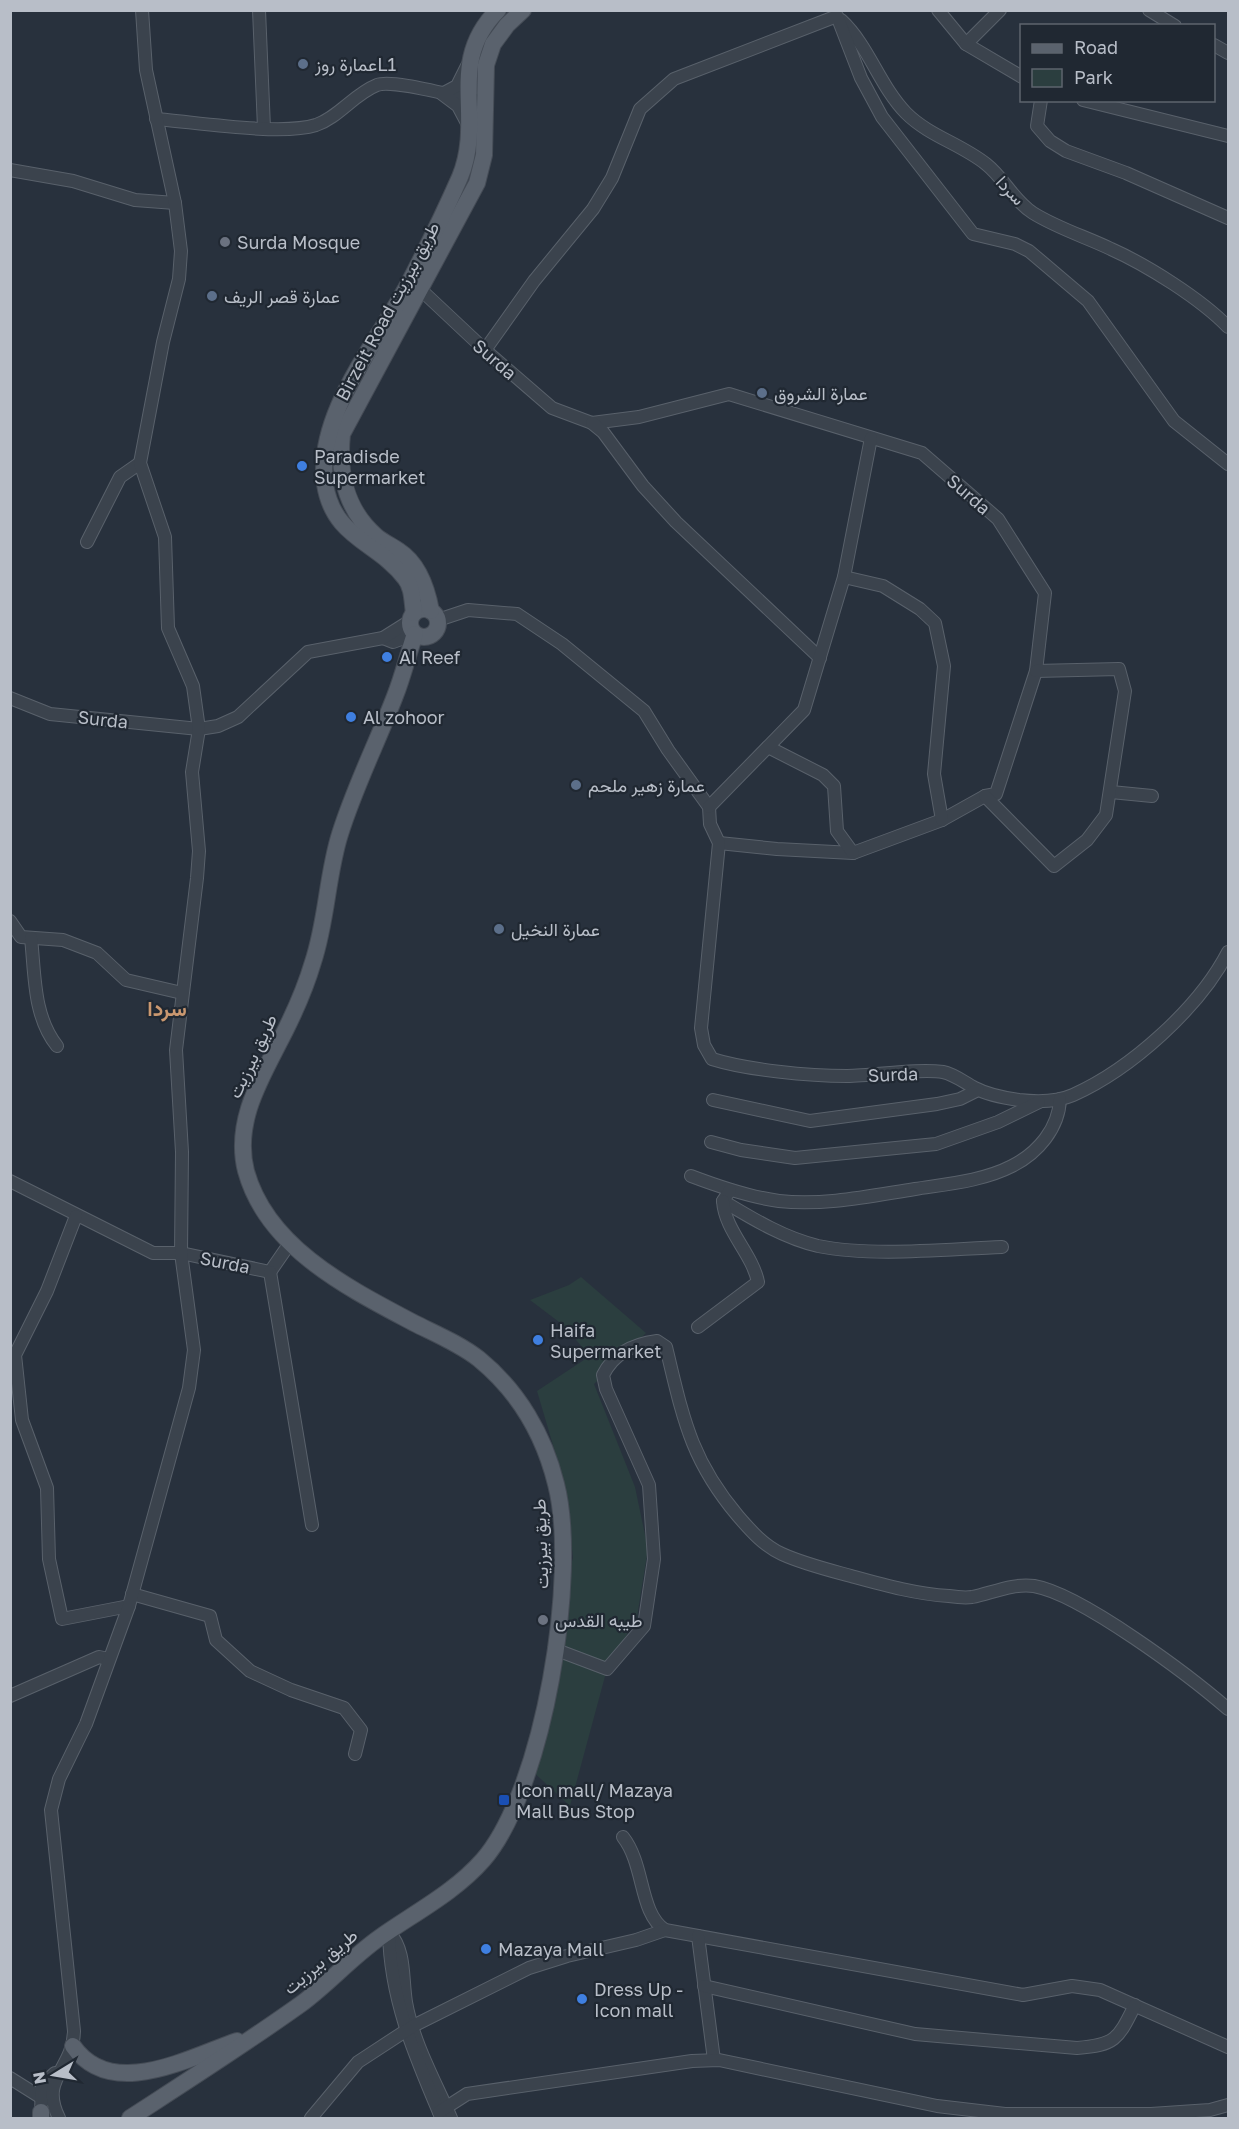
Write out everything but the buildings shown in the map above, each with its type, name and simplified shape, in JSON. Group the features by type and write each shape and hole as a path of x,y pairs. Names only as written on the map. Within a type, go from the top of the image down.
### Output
{"main road":[{"name":"Birzeit Road طريق بيرزيت","path":"434,621 424,581 411,563 402,552 376,537 357,516 343,486 339,461 342,434 415,285 461,175 470,132 469,62 480,32 498,10"},
{"name":"Birzeit Road طريق بيرزيت","path":"413,623 411,589 406,579 356,538 337,516 325,485 324,456 330,426 477,183 484,155 486,65 493,44 507,25 523,10"},
{"path":"396,695 413,623 419,609 434,621"},
{"path":"413,623 425,637 434,621"},
{"path":"396,695 434,621"},
{"name":"طريق بيرزيت","path":"130,2118 305,2001 388,1932 462,1880 485,1858 499,1835 532,1761 542,1721 564,1573 563,1533 558,1487 533,1421 515,1396 479,1359 351,1288 290,1243 252,1187 245,1166 244,1127 252,1094 292,1015 313,962 327,907 338,840 370,750 396,695"},
{"path":"73,2046 81,2057 104,2071 134,2073 163,2067 260,2032"}],"street":[{"path":"47,2112 53,2082 68,2062 73,2046 61,1888 51,1810 59,1779 86,1724 131,1600 189,1388 194,1350 181,1253 182,1152 176,1050 199,851 192,772 199,729 193,686 168,628 165,537 140,463 179,279 181,251 175,203 146,70 142,10"},
{"path":"259,10 264,128"},
{"path":"938,10 966,44 1020,76"},
{"path":"966,44 1000,10"},
{"path":"1149,10 1173,24"},
{"path":"485,351 528,289 593,209 612,178 640,109 651,97 674,79 835,13 861,78 882,117 973,234 1015,244 1029,251 1058,275 1096,312 1174,422 1228,464"},
{"name":"سردا","path":"835,13 855,33 900,105 927,130 988,165 1018,201 1034,214 1114,250 1203,303 1228,327"},
{"path":"442,94 457,86 469,62"},
{"path":"156,119 264,128 316,125 378,85 486,101"},
{"path":"442,94 464,114 470,132"},
{"path":"1041,102 1037,126 1050,141 1066,150 1228,218"},
{"path":"1091,102 1228,136"},
{"path":"10,170 73,181 135,200 175,203"},
{"name":"Surda","path":"415,285 485,351 552,408 592,423 639,417 729,394 922,453 998,519 1046,593 1036,671 996,794 985,796 942,820 853,852 777,849 719,843"},
{"path":"592,423 603,432 643,486 676,522 807,649 820,658"},
{"path":"709,807 804,710 844,577 872,438"},
{"path":"87,542 120,477 140,463"},
{"path":"844,577 883,586 920,609 935,623 945,666 934,774 942,820"},
{"name":"Surda","path":"434,621 468,610 517,614 562,644 644,711 668,750 709,807 710,824 719,843 701,1028 704,1045 712,1059 734,1066 845,1076 943,1072 978,1090 1020,1100 1060,1099 1073,1095 1103,1078 1156,1040 1196,998 1218,971 1228,952"},
{"name":"Surda","path":"10,698 50,714 199,729 218,726 238,717 308,652 388,640 413,623"},
{"path":"388,640 402,654 405,664"},
{"path":"985,796 1054,866 1087,840 1106,815 1125,691 1119,669 1036,671"},
{"path":"768,747 823,775 834,786 837,831 853,852"},
{"path":"1111,792 1152,796"},
{"path":"10,921 21,937 63,940 97,953 126,980 182,993"},
{"path":"31,938 38,1009 50,1038 57,1046"},
{"path":"713,1100 810,1120 937,1104 960,1099 978,1090"},
{"path":"726,1196 806,1203 831,1202 970,1180 1012,1166 1031,1153 1046,1139 1059,1114 1060,1099"},
{"path":"711,1142 741,1150 795,1158 936,1144 998,1122 1043,1100"},
{"path":"691,1176 787,1236 819,1246 910,1251 1002,1247"},
{"name":"Surda","path":"12,1185 153,1253 181,1253 270,1272 290,1243"},
{"path":"698,1327 758,1282 755,1269 725,1215 726,1196"},
{"path":"76,1216 47,1291 15,1355 22,1420 47,1488 49,1559 62,1619 131,1600 210,1616 216,1640 250,1671 291,1690 344,1708 361,1730 355,1754"},
{"path":"270,1272 312,1525"},
{"path":"554,1649 607,1670 644,1626 654,1559 649,1485 606,1389 603,1375 610,1361 625,1351 642,1343 657,1341 666,1347 684,1421 701,1464 717,1490 753,1534 767,1546 782,1554 827,1569 929,1595 969,1598 1005,1588 1032,1586 1060,1594 1141,1644 1228,1709"},
{"path":"10,1696 99,1657 109,1659"},
{"path":"623,1837 630,1846 640,1871 651,1918 664,1930"},
{"path":"311,2118 358,2062 409,2028 530,1968 567,1956 636,1941 664,1930 1023,1995 1072,1986 1100,1990 1228,2047"},
{"path":"388,1932 389,1951 409,2028 445,2114 467,2094 692,2061 714,2061 937,2106 1005,2114 1151,2114 1210,2110 1228,2105"},
{"path":"698,1936 714,2061"},
{"path":"704,1986 915,2034 1077,2048 1103,2046 1114,2041 1122,2031 1135,2005"},
{"path":"47,2112 42,2085 62,2070"},
{"path":"10,2078 47,2112"}],"green space":[{"path":"581,1277 646,1333 594,1384 635,1487 648,1549 637,1617 607,1669 570,1806 529,1768 573,1557 563,1479 537,1391 590,1356 563,1325 530,1300 569,1285"}],"place":[{"name":"عمارة روزL1","path":"303,64"},
{"name":"Surda Mosque","path":"225,242"},
{"name":"عمارة قصر الريف","path":"212,296"},
{"name":"عمارة الشروق","path":"762,393"},
{"name":"Paradisde Supermarket","path":"302,466"},
{"name":"Al Reef","path":"387,657"},
{"name":"Al zohoor","path":"351,717"},
{"name":"عمارة زهير ملحم","path":"576,785"},
{"name":"عمارة النخيل","path":"499,929"},
{"name":"Haifa Supermarket","path":"538,1340"},
{"name":"طيبه القدس","path":"543,1620"},
{"name":"Icon mall/ Mazaya Mall Bus Stop","path":"504,1800"},
{"name":"Mazaya Mall","path":"486,1949"},
{"name":"Dress Up - Icon mall","path":"582,1999"}],"district":[{"name":"سردا","path":"167,1008"}]}
